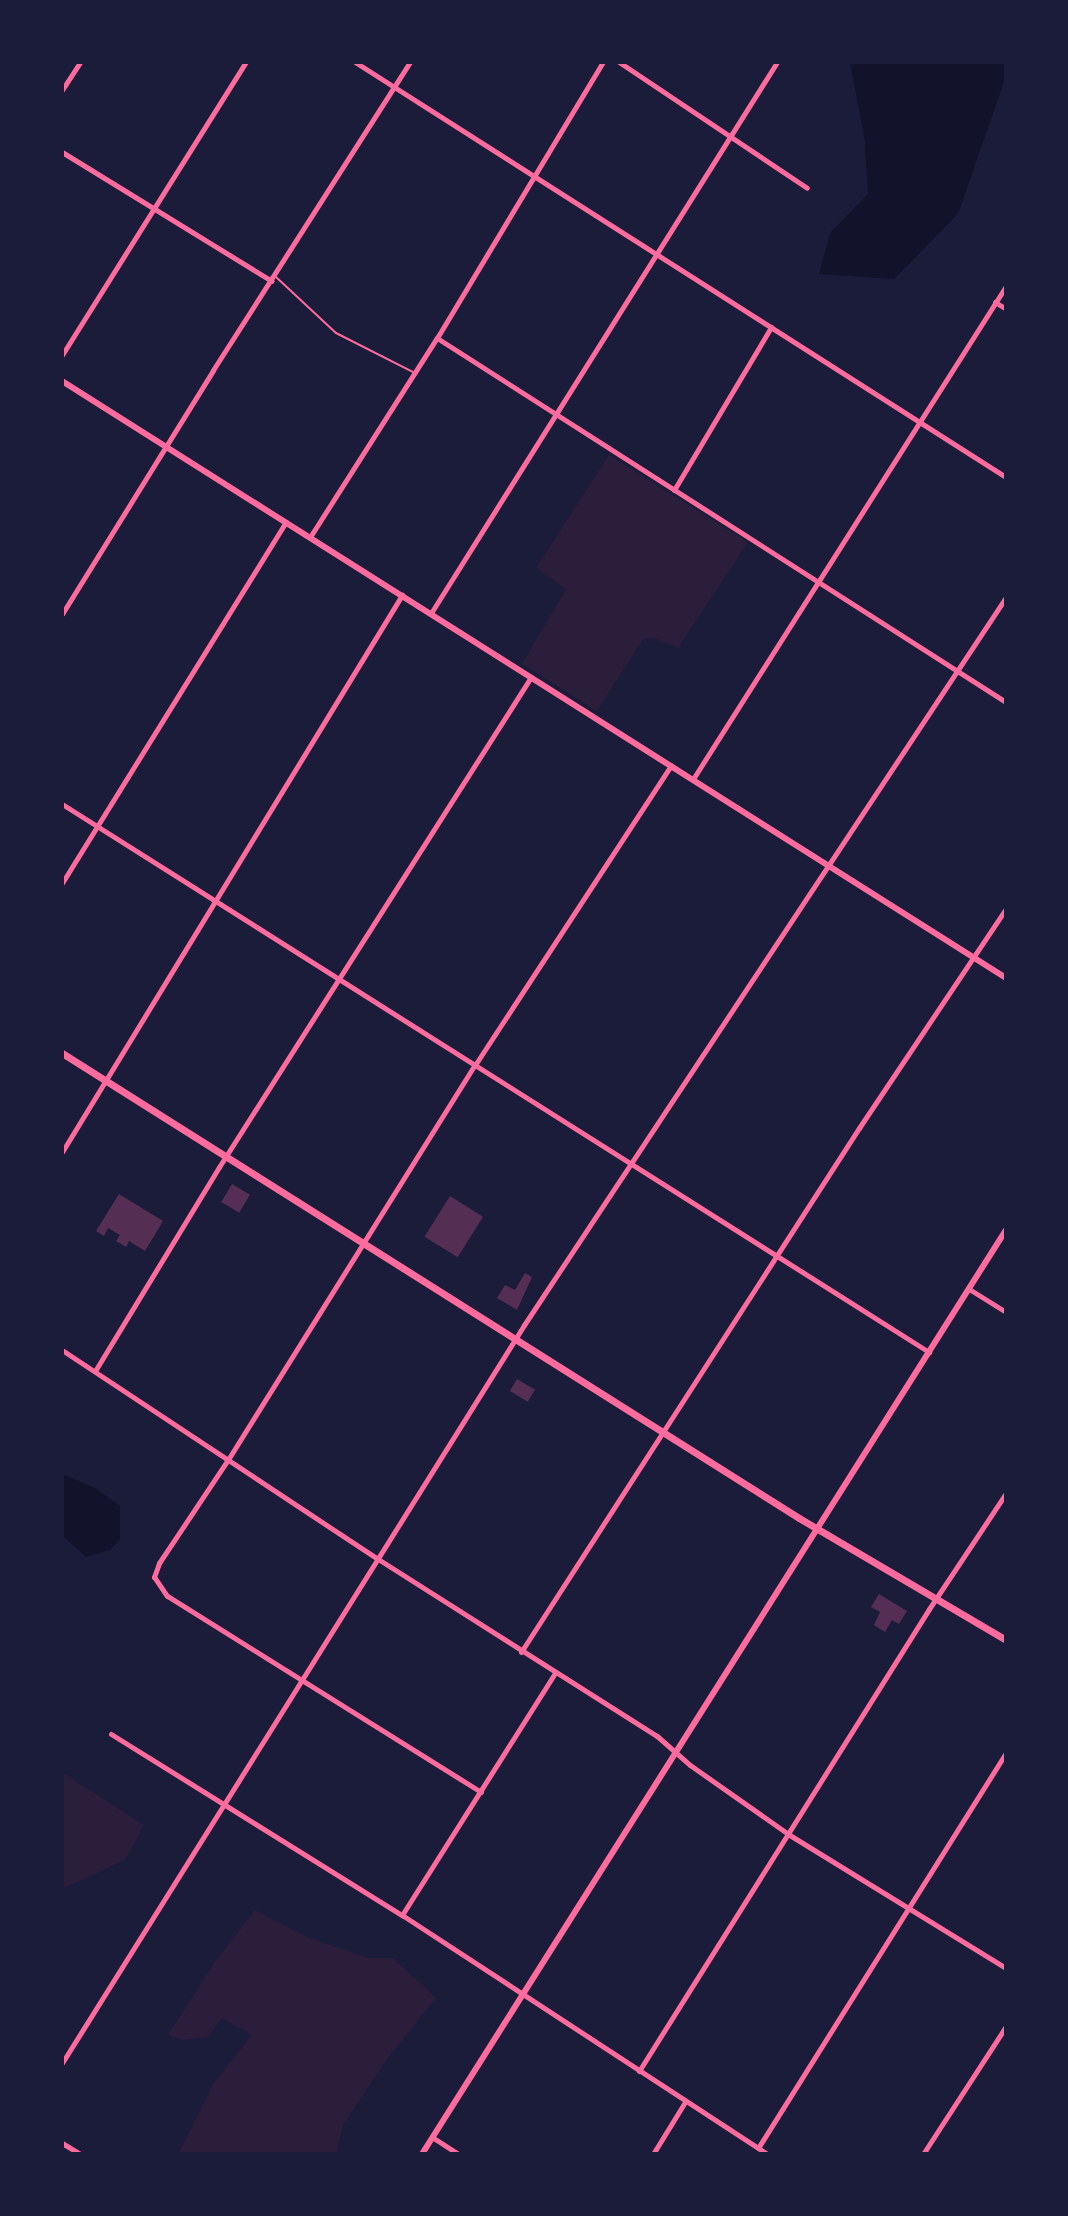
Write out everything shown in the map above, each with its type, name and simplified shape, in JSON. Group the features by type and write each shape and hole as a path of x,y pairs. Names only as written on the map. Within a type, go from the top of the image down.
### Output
{"main road":[{"path":"62,1053 817,1529 938,1597 1006,1640"}],"street":[{"path":"62,90 80,62"},
{"path":"62,355 246,62"},
{"path":"355,62 1006,477"},
{"path":"62,614 410,62"},
{"path":"310,537 437,338 603,62"},
{"path":"619,62 731,134 807,188"},
{"path":"431,613 777,62"},
{"path":"62,152 152,209 273,279"},
{"path":"693,779 1006,286"},
{"path":"995,302 1006,309"},
{"path":"674,490 771,327"},
{"path":"437,338 820,580 1006,702"},
{"path":"62,381 1006,978"},
{"path":"62,883 286,522"},
{"path":"62,1152 402,595"},
{"path":"62,2063 516,1339 1006,597"},
{"path":"95,1371 226,1157 531,677"},
{"path":"481,1792 167,1596 154,1577 159,1563 229,1458 475,1065 671,766"},
{"path":"62,804 929,1352"},
{"path":"521,1652 1006,908"},
{"path":"422,2154 1006,1230"},
{"path":"969,1289 1006,1312"},
{"path":"62,1350 521,1652 657,1736 788,1834 1006,1968"},
{"path":"639,2071 1006,1493"},
{"path":"402,1915 555,1673"},
{"path":"111,1734 402,1915 767,2154"},
{"path":"758,2148 1006,1753"},
{"path":"923,2154 1006,2026"},
{"path":"653,2154 685,2102"},
{"path":"432,2137 458,2154"},
{"path":"62,2143 80,2154"}],"lane":[{"path":"273,279 336,333 414,373"}],"shaded area":[{"path":"850,62 1006,62 1006,76 958,214 894,279 819,274 830,233 868,194 865,142"},
{"path":"609,455 748,542 678,648 654,638 643,639 597,711 522,664 566,589 536,568"},
{"path":"62,1474 95,1488 120,1506 120,1539 110,1550 86,1557 62,1535"},
{"path":"62,1772 144,1825 125,1860 62,1889"},
{"path":"255,1910 307,1937 368,1958 393,1958 436,1998 385,2062 343,2125 336,2154 178,2154 214,2083 252,2035 222,2018 208,2037 183,2040 168,2035 215,1962"}],"building":[{"path":"232,1184 250,1195 239,1213 221,1202"},
{"path":"119,1194 163,1221 145,1251 129,1241 126,1247 116,1241 120,1235 108,1228 104,1236 96,1231"},
{"path":"450,1196 483,1217 458,1257 425,1237"},
{"path":"525,1273 532,1277 517,1310 497,1298 505,1285 515,1290"},
{"path":"517,1379 535,1390 528,1402 510,1391"},
{"path":"879,1594 907,1611 899,1624 892,1620 885,1632 874,1625 880,1612 871,1607"}]}
